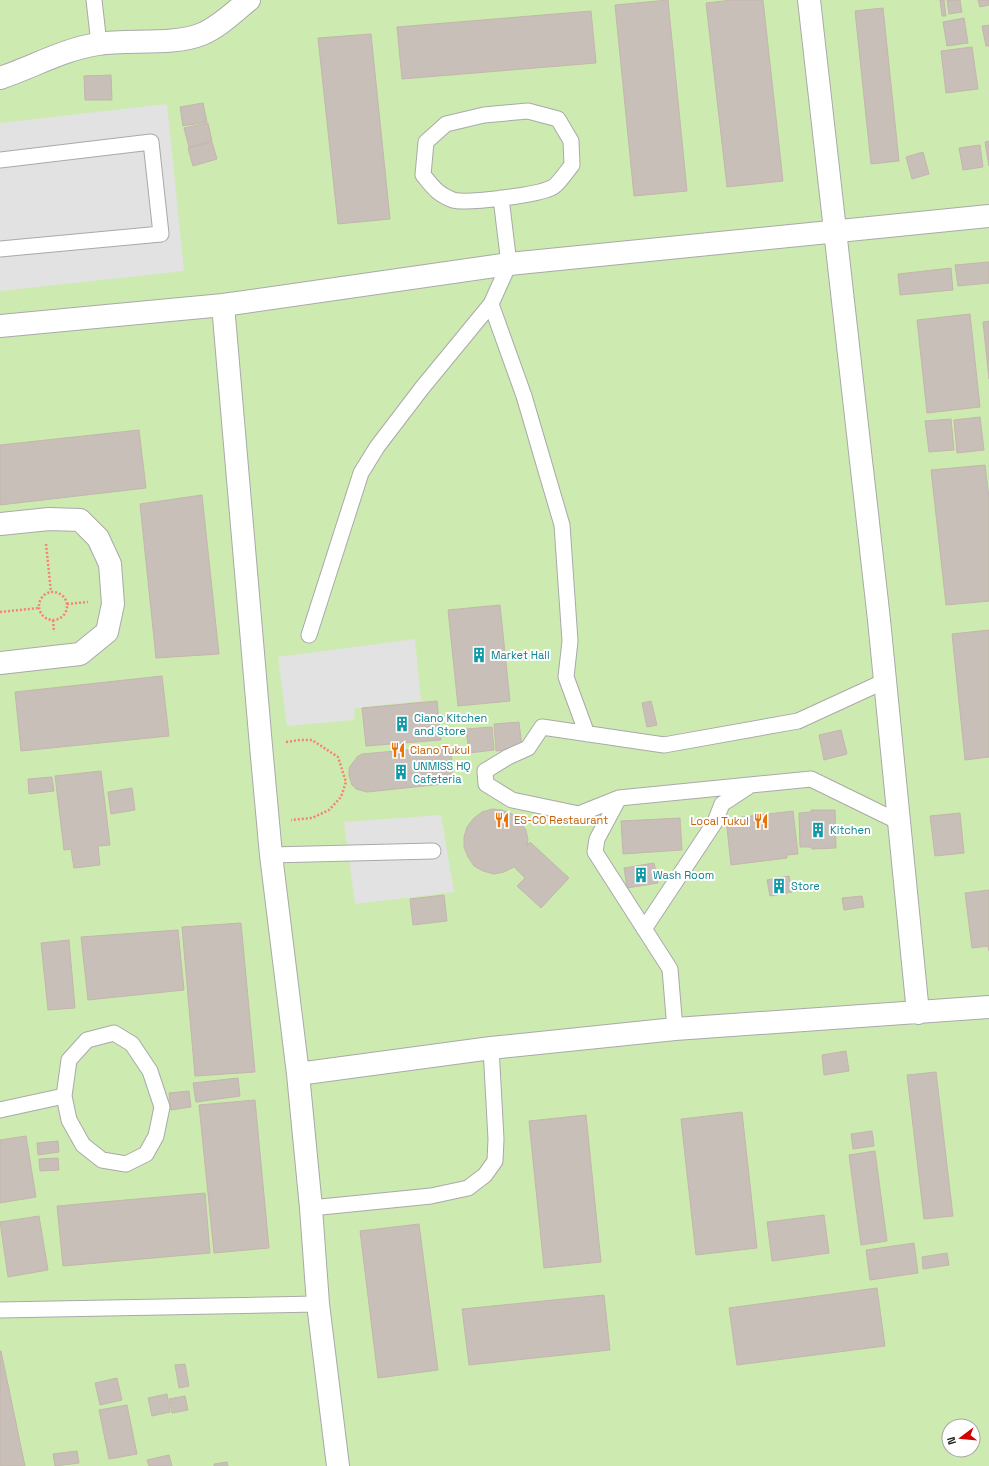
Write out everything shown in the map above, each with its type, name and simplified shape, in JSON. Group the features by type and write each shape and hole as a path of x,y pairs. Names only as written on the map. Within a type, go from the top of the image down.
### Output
{"street":[{"path":"0,78 63,54 99,44 178,40 202,34 221,23 249,0"},
{"path":"809,0 885,681 918,1013"},
{"path":"0,326 223,305 509,264 989,216"},
{"path":"223,305 261,746 312,1208 318,1304 338,1466"},
{"path":"0,524 49,519 80,520 98,538 110,564 113,604 107,632 80,654 0,663"},
{"path":"298,1074 491,1048 675,1029 989,1007"}],"lane":[{"path":"94,0 99,44"},
{"path":"528,111 558,119 571,141 572,165 553,188 530,195 501,198 455,200 436,192 423,175 426,142 446,124 484,116 528,111"},
{"path":"0,160 151,142 161,234 0,249"},
{"path":"309,635 361,473 376,447 491,304 509,264 501,198"},
{"path":"491,304 524,396 562,525 570,641 566,677 587,734"},
{"path":"885,681 798,721 664,745 542,727 528,748 508,757 485,771 486,784 512,800 578,814 618,798 811,780 899,822"},
{"path":"644,929 715,822 722,804 751,785"},
{"path":"618,798 597,839 595,852 670,969 675,1029"},
{"path":"272,855 433,851"},
{"path":"114,1033 132,1044 150,1071 162,1108 156,1136 146,1154 126,1164 102,1160 82,1145 69,1120 64,1096 69,1060 87,1040 114,1033"},
{"path":"312,1208 431,1196 468,1188 486,1175 495,1161 496,1139 491,1048"},
{"path":"0,1110 64,1096"},
{"path":"0,1310 318,1304"}],"path":[{"path":"46,540 51,592"},
{"path":"51,592 57,593 63,597 67,604 66,611 57,620 50,620 43,616 39,608 42,598 51,592"},
{"path":"67,604 93,602"},
{"path":"0,612 39,608"},
{"path":"261,746 300,740 312,740 338,757 346,782 341,797 329,810 312,818 269,821"}],"green space":[{"path":"0,0 989,0 989,1466 0,1466"}],"shaded area":[{"path":"167,104 184,271 0,291 0,123"},
{"path":"415,639 421,701 355,708 354,720 287,726 278,657"},
{"path":"441,815 454,892 355,904 344,822"}],"building":[{"path":"668,0 687,191 634,196 615,5"},
{"path":"732,0 763,0 783,181 727,187 706,3"},
{"path":"940,0 944,0 946,16 942,16"},
{"path":"947,0 960,0 962,12 949,14"},
{"path":"978,0 989,0 989,5 980,7"},
{"path":"883,8 899,161 871,164 855,11"},
{"path":"591,11 596,63 402,79 397,27"},
{"path":"964,18 968,43 947,46 943,22"},
{"path":"989,25 989,46 986,46 982,26"},
{"path":"371,34 390,219 338,224 318,38"},
{"path":"972,47 978,89 946,93 941,51"},
{"path":"111,75 112,100 85,100 84,76"},
{"path":"203,103 207,122 183,126 180,107"},
{"path":"208,123 212,141 189,147 184,128"},
{"path":"989,141 989,166 985,142"},
{"path":"212,142 217,159 193,166 188,148"},
{"path":"980,145 983,167 963,170 959,148"},
{"path":"923,152 929,174 912,179 906,157"},
{"path":"989,262 989,283 958,286 955,265"},
{"path":"951,268 953,290 900,295 898,274"},
{"path":"970,314 980,407 927,413 917,320"},
{"path":"989,321 989,379 983,322"},
{"path":"980,417 984,450 957,453 954,420"},
{"path":"951,419 954,450 929,452 925,421"},
{"path":"139,430 146,488 0,505 0,445"},
{"path":"985,465 989,498 989,601 946,605 931,470"},
{"path":"202,495 219,654 156,658 140,504"},
{"name":"Market Hall","path":"500,605 510,701 458,706 448,610"},
{"path":"989,630 989,757 965,760 952,634"},
{"path":"162,676 169,736 21,751 15,692"},
{"name":"Ciano Kitchen and Store","path":"437,701 441,740 366,746 362,708"},
{"path":"651,701 657,725 647,727 642,703"},
{"path":"519,722 522,748 496,751 494,724"},
{"path":"492,727 494,750 469,753 466,729"},
{"path":"841,730 847,754 824,760 819,735"},
{"name":"UNMISS HQ Cafeteria","path":"451,746 453,783 367,792 356,789 352,785 349,776 349,768 357,757 362,754"},
{"path":"101,771 110,845 98,846 100,865 74,868 71,849 64,850 55,776"},
{"path":"52,777 54,791 29,794 28,779"},
{"path":"132,788 135,810 111,814 108,792"},
{"path":"492,809 502,810 512,814 520,821 526,830 528,840 527,846 530,842 569,878 541,908 517,886 525,878 514,867 504,872 494,874 483,871 474,866 468,857 464,847 464,837 467,827 474,818 482,812"},
{"name":"Kitchen","path":"811,810 835,810 836,848 812,849 811,847 800,847 799,813 811,812"},
{"path":"793,811 798,854 787,855 787,858 731,865 726,819"},
{"path":"960,813 964,853 935,856 930,816"},
{"path":"680,818 682,850 623,854 621,821"},
{"name":"Wash Room","path":"654,863 658,883 627,888 624,868"},
{"name":"Store","path":"789,876 792,892 770,896 767,880"},
{"path":"989,890 989,951 988,946 972,948 965,893"},
{"path":"444,895 447,921 413,925 410,899"},
{"path":"862,896 864,907 844,910 842,898"},
{"path":"241,923 255,1072 195,1076 182,927"},
{"path":"178,930 184,990 88,1000 81,937"},
{"path":"69,940 75,1008 48,1010 41,943"},
{"path":"846,1051 849,1071 824,1075 822,1055"},
{"path":"936,1072 953,1216 924,1219 907,1075"},
{"path":"238,1078 240,1096 196,1102 193,1083"},
{"path":"189,1091 191,1107 171,1110 169,1093"},
{"path":"255,1100 269,1248 214,1253 199,1105"},
{"path":"742,1112 757,1248 696,1255 681,1119"},
{"path":"586,1115 601,1262 544,1268 529,1121"},
{"path":"872,1131 874,1146 853,1149 851,1134"},
{"path":"26,1136 36,1197 0,1203 0,1140"},
{"path":"58,1141 59,1152 38,1155 37,1143"},
{"path":"875,1151 887,1241 861,1245 849,1155"},
{"path":"58,1158 59,1170 40,1171 39,1159"},
{"path":"205,1193 210,1253 63,1266 57,1206"},
{"path":"824,1215 829,1253 772,1261 767,1222"},
{"path":"39,1216 48,1270 8,1277 0,1222"},
{"path":"419,1224 438,1370 378,1378 360,1231"},
{"path":"914,1243 918,1273 870,1280 866,1250"},
{"path":"947,1253 949,1265 923,1269 922,1257"},
{"path":"877,1288 885,1346 737,1365 729,1308"},
{"path":"604,1295 610,1350 469,1365 462,1309"},
{"path":"1,1351 25,1466 0,1466"},
{"path":"185,1364 189,1386 179,1388 175,1365"},
{"path":"117,1378 122,1400 100,1405 95,1383"},
{"path":"167,1394 170,1412 152,1416 148,1398"},
{"path":"185,1396 188,1410 172,1413 169,1399"},
{"path":"127,1405 137,1454 109,1459 99,1410"},
{"path":"77,1451 79,1463 55,1466 53,1454"},
{"path":"169,1455 172,1466 149,1466 147,1460"},
{"path":"227,1462 228,1466 214,1466 214,1464"}],"place":[{"name":"Market Hall","path":"479,655"},
{"name":"Ciano Kitchen and Store","path":"402,724"},
{"name":"Ciano Tukul","path":"398,750"},
{"name":"UNMISS HQ Cafeteria","path":"401,772"},
{"name":"ES-CO Restaurant","path":"502,820"},
{"name":"Local Tukul","path":"761,821"},
{"name":"Kitchen","path":"818,830"},
{"name":"Wash Room","path":"641,875"},
{"name":"Store","path":"779,886"}]}
